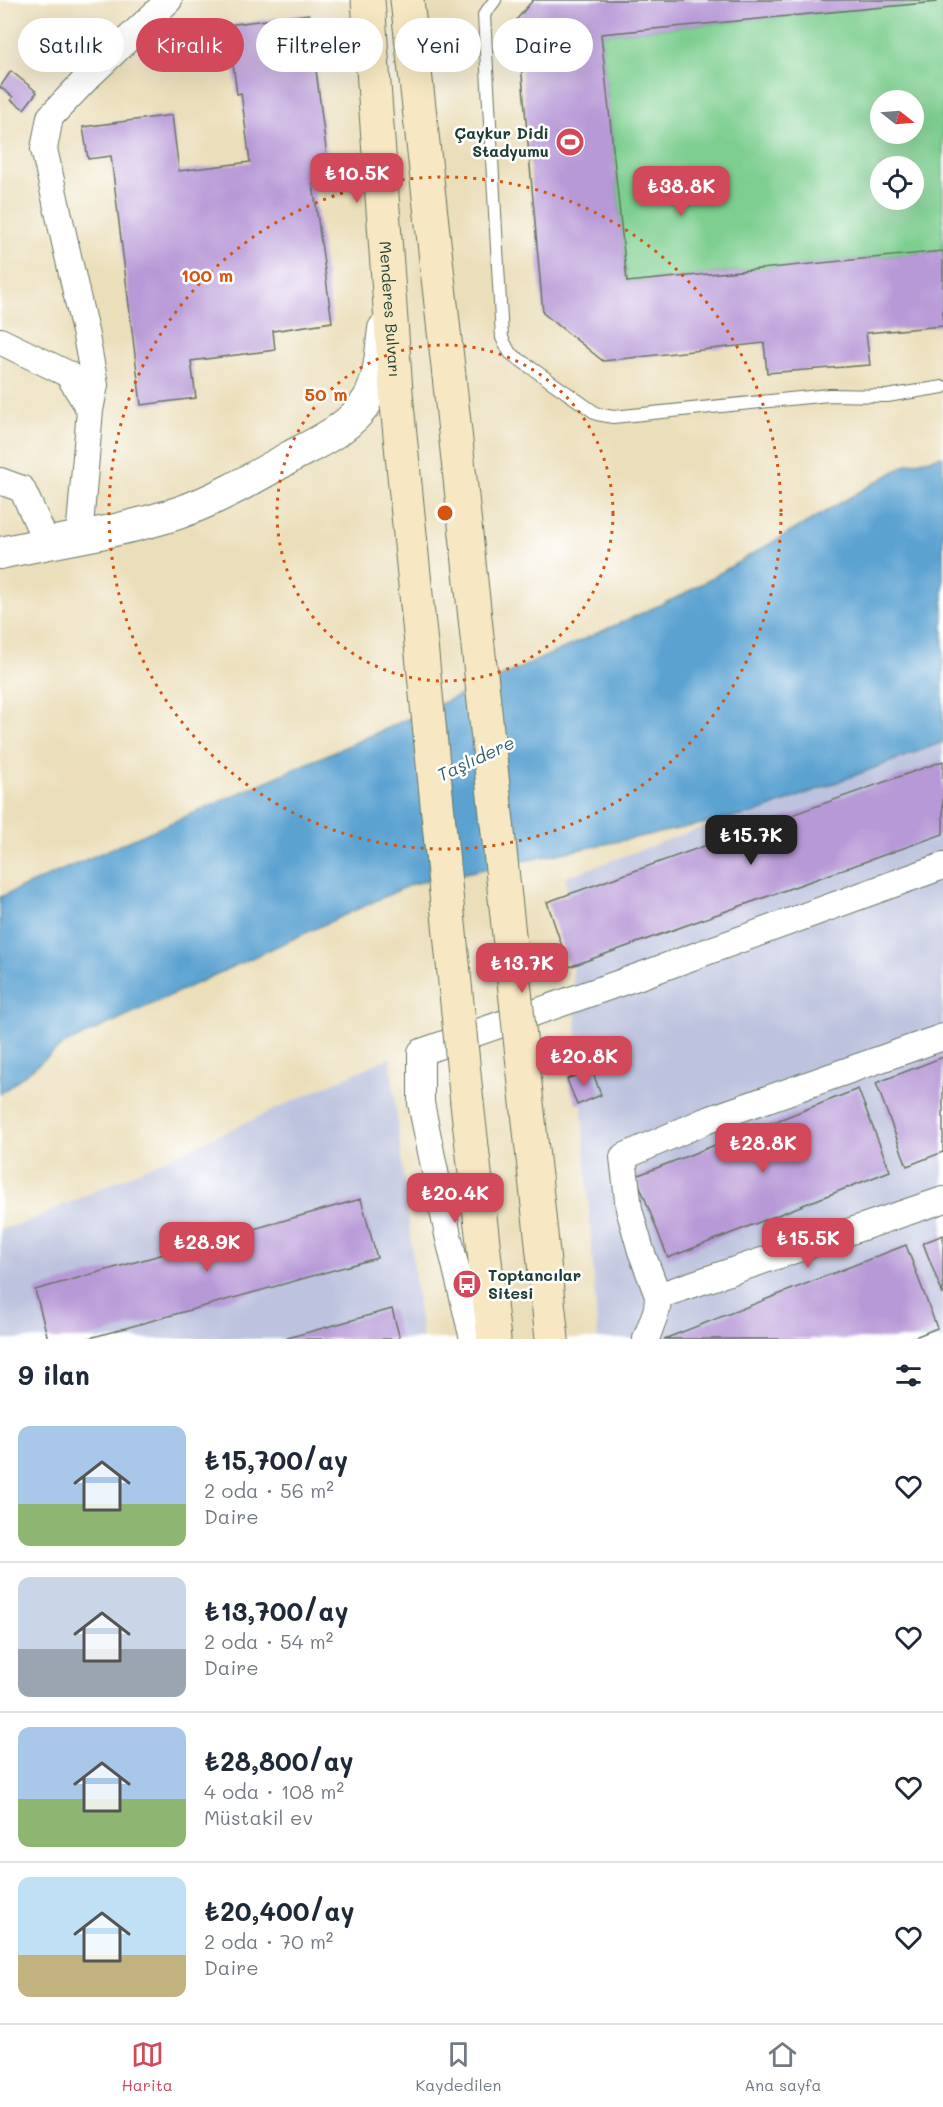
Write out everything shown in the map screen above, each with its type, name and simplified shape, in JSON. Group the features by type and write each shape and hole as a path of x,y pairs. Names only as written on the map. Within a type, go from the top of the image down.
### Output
{"main road":[{"name":"Menderes Bulvarı","path":"368,0 397,405 466,1103 494,1339"},
{"path":"407,0 552,1339"}],"street":[{"path":"79,538 90,410 95,385 44,149 50,117 89,76 169,0"},
{"path":"0,553 79,538 178,512 232,490 343,428 368,399 379,368 389,291"},
{"path":"0,341 68,374 90,410"},
{"path":"0,481 22,489 47,543"},
{"path":"473,1339 448,1234 421,1103 421,1052 626,981 943,866"},
{"path":"646,1339 657,1309 658,1296 641,1251 629,1209 623,1157 705,1121 943,1036"},
{"path":"658,1296 943,1200"}],"lane":[{"path":"495,0 484,15 502,338 510,353 597,414 613,417 829,395 887,396 943,387"}],"shaded area":[{"path":"943,740 943,1339 598,1339 566,877"},
{"path":"390,1057 422,1339 0,1339 0,1229 25,1223"}],"green space":[{"path":"943,1 943,251 627,282 601,34"}],"water":[{"name":"Taşlıdere","path":"943,456 943,742 755,813 412,884 63,1045 0,1094 0,897 354,743 682,595 907,464"}],"building":[{"name":"Çaykur Didi Stadyumu","path":"533,0 935,0 936,2 601,34 627,282 943,251 943,326 866,333 870,365 767,373 764,343 603,361 543,313 522,72 593,72 593,18 518,18"},
{"path":"309,14 310,18 280,18"},
{"path":"256,21 256,72 316,72 330,181 313,184 332,322 273,331 275,350 191,361 196,398 141,405 111,156 88,159 83,127 172,115 179,171 250,162 241,93 237,94 234,72 244,72 244,23"},
{"path":"11,71 37,92 24,109 11,100 13,97 0,87"},
{"path":"943,761 943,834 569,967 547,902"},
{"path":"943,1057 943,1152 907,1166 876,1083"},
{"path":"592,1070 601,1095 577,1105 567,1079"},
{"path":"858,1089 890,1171 668,1258 636,1176"},
{"path":"361,1199 377,1258 86,1339 48,1339 35,1290"},
{"path":"943,1235 943,1295 923,1243"},
{"path":"906,1245 937,1328 910,1339 664,1339"},
{"path":"392,1309 400,1339 287,1339 287,1338"}],"place":[{"name":"Çaykur Didi Stadyumu","path":"570,142"},
{"name":"Toptancılar Sitesi","path":"467,1284"}]}
